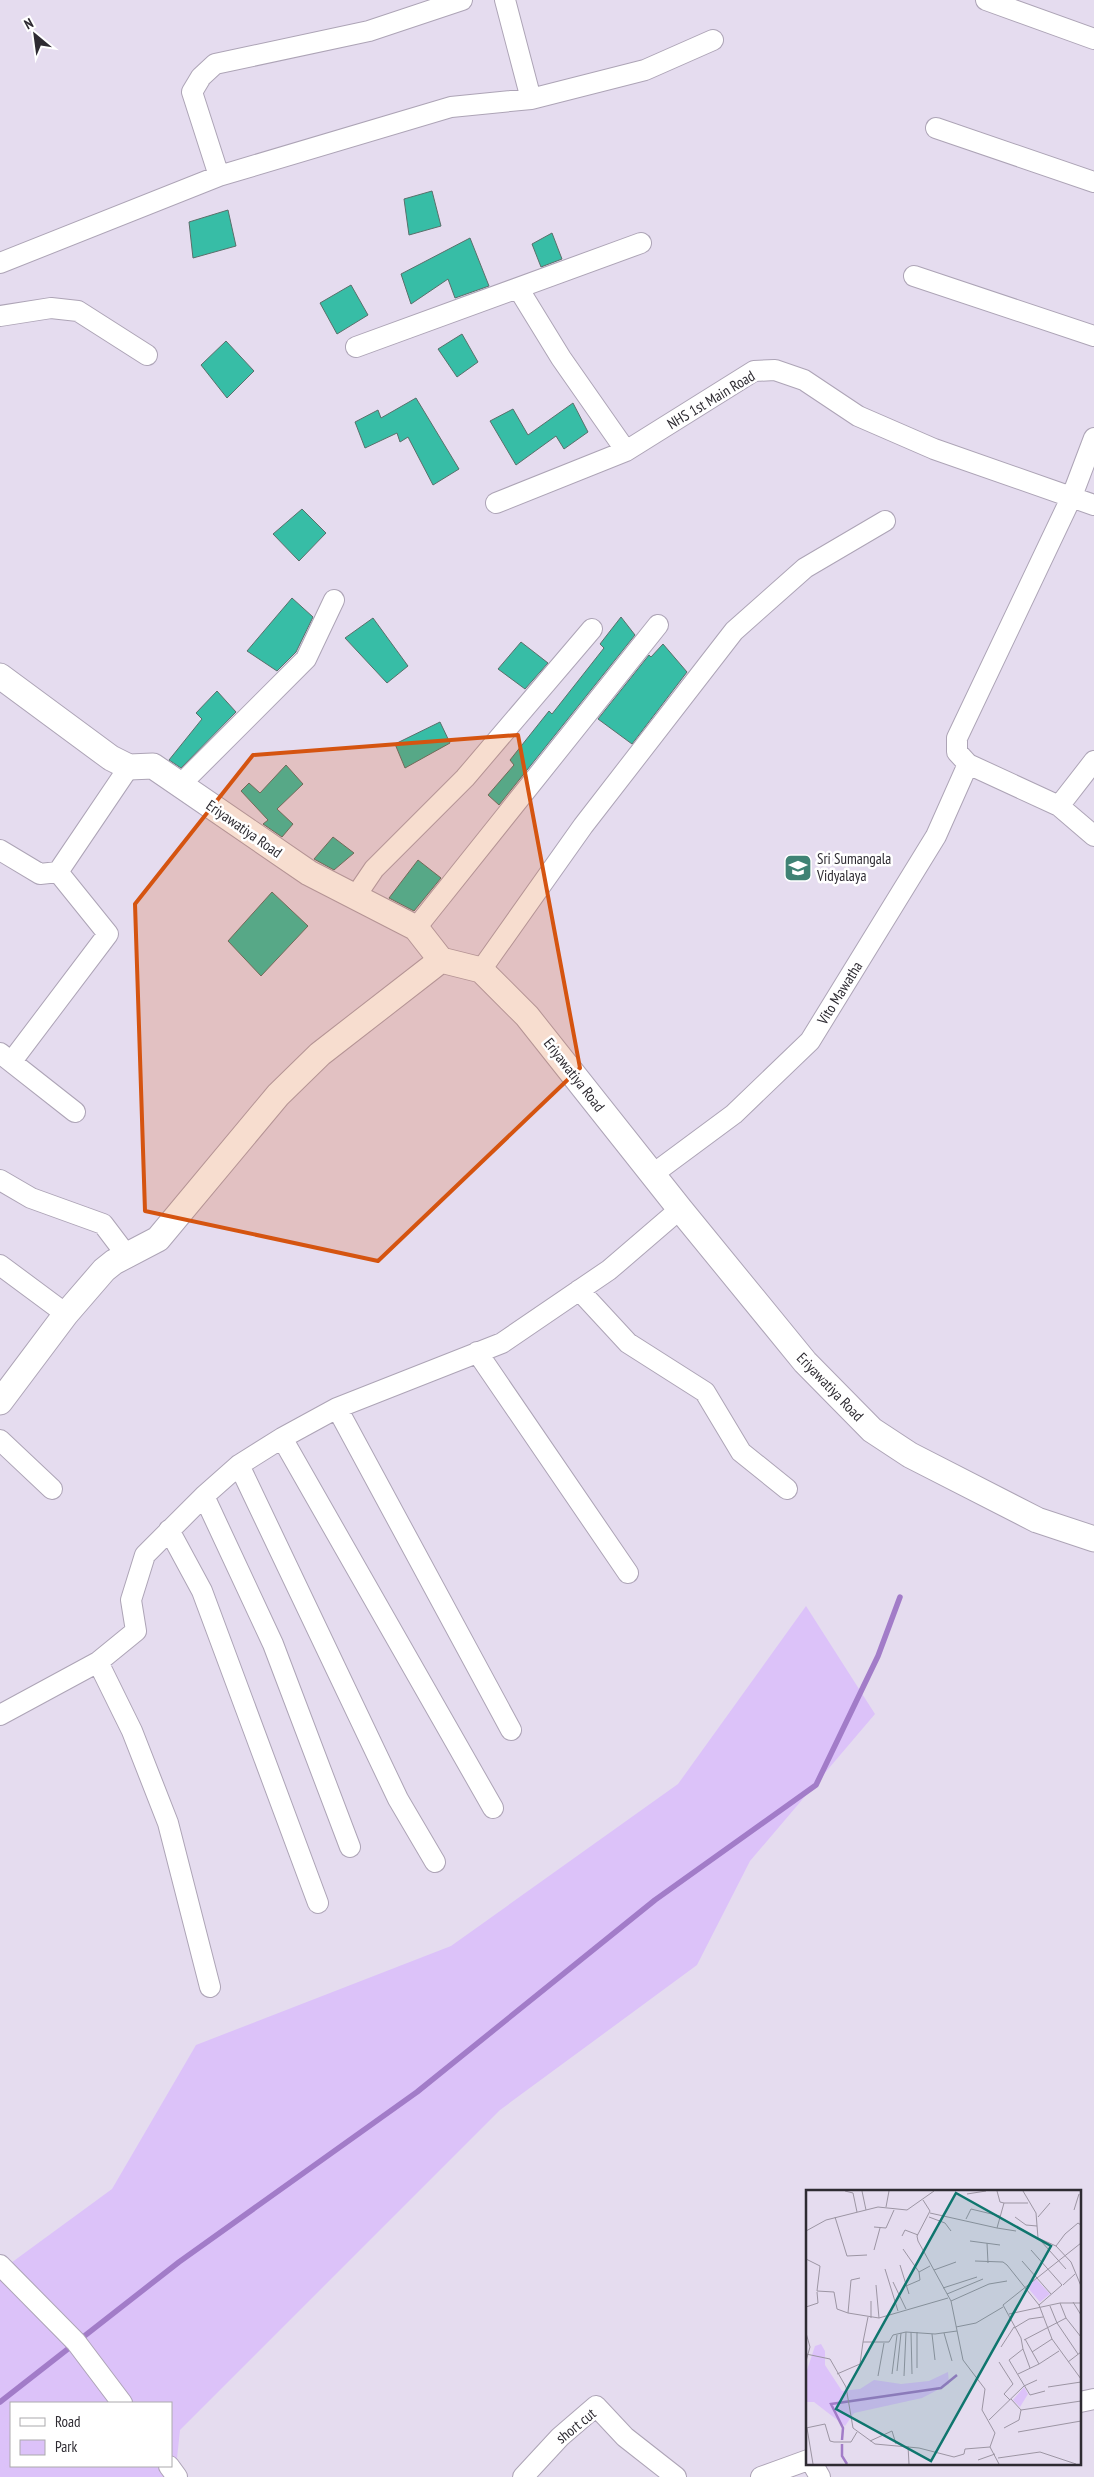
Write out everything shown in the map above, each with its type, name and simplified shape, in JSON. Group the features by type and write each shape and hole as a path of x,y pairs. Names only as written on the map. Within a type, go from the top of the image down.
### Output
{"street":[{"path":"218,176 192,92 201,77 215,64 368,31 462,0"},
{"path":"506,0 532,99"},
{"path":"986,0 1094,39"},
{"path":"0,263 218,176 451,107 532,99 645,70 713,40"},
{"path":"936,128 1094,182"},
{"path":"356,347 641,242"},
{"path":"914,276 1094,336"},
{"path":"518,288 561,358 626,451"},
{"path":"0,316 51,308 78,311 147,354"},
{"name":"NHS 1st Main Road","path":"496,503 626,451 754,371 775,370 804,380 858,416 934,448 1094,505"},
{"path":"1094,438 1072,496 957,738 957,752 968,764 1058,806 1094,836"},
{"path":"0,1402 66,1314 104,1270 114,1262 128,1257 158,1239 278,1095 313,1061 441,960 481,970 583,826 734,631 805,568 885,521"},
{"path":"181,784 306,659 334,600"},
{"path":"416,928 658,625"},
{"path":"356,896 374,869 465,778 592,629"},
{"name":"Eriyawatiya Road","path":"0,676 111,758 129,767 153,766 309,873 416,928 441,960"},
{"path":"1058,806 1094,761"},
{"name":"Vito Mawatha","path":"653,1174 734,1114 810,1041 936,836 968,764"},
{"path":"0,850 40,874 58,872 129,767"},
{"path":"58,872 108,934 6,1057 76,1112"},
{"name":"Eriyawatiya Road","path":"481,970 528,1016 680,1209 805,1362 872,1430 910,1455 1037,1520 1094,1539"},
{"path":"0,1180 31,1198 103,1224 128,1257"},
{"path":"0,1715 98,1662 136,1631 131,1600 145,1555 204,1496 239,1465 282,1438 337,1408 502,1343 609,1270 680,1209"},
{"path":"0,1265 66,1314"},
{"path":"579,1290 628,1343 704,1392 741,1452 786,1489"},
{"path":"477,1352 628,1573"},
{"path":"337,1408 511,1730"},
{"path":"282,1438 494,1808"},
{"path":"0,1440 52,1489"},
{"path":"239,1465 398,1799 434,1862"},
{"path":"204,1496 273,1644 350,1847"},
{"path":"169,1530 202,1592 318,1903"},
{"path":"98,1662 132,1731 168,1823 210,1988"},
{"path":"0,2265 76,2342 121,2402"},
{"name":"short cut","path":"523,2477 560,2437 596,2406 626,2436 676,2477"},
{"path":"761,2477 806,2461"},
{"path":"813,2464 820,2477"}],"highlighted area":[{"path":"518,735 580,1068 378,1261 145,1211 135,904 253,755"}],"green space":[{"path":"806,1606 875,1714 750,1861 697,1965 500,2110 180,2430 175,2477 0,2477 0,2271 112,2189 196,2045 451,1946 678,1784"}],"building":[{"path":"432,191 441,226 409,235 404,199"},
{"path":"228,210 236,246 193,258 189,222"},
{"path":"552,233 562,259 541,267 532,244"},
{"path":"470,238 489,286 455,298 448,279 411,304 401,274"},
{"path":"351,285 368,315 337,334 320,303"},
{"path":"462,334 478,362 457,377 438,349"},
{"path":"226,341 254,371 227,398 201,365"},
{"path":"416,398 459,469 433,485 408,437 400,442 397,433 365,448 355,422 378,410 381,418"},
{"path":"573,403 588,432 564,449 556,436 516,465 490,421 513,409 528,435"},
{"path":"302,509 326,533 299,561 273,534"},
{"path":"292,598 313,617 296,652 277,671 247,651"},
{"path":"621,617 635,635 499,805 488,795 514,765 510,760 549,711 552,714 604,648 600,644"},
{"path":"373,618 408,666 387,683 345,638"},
{"path":"521,642 548,663 525,689 498,669"},
{"path":"663,644 687,672 632,744 598,719 649,655 651,657"},
{"path":"217,691 236,712 181,768 169,760 202,719 196,713"},
{"path":"440,722 450,743 405,768 395,744"},
{"path":"286,765 303,784 277,809 293,824 282,837 263,824 268,820 241,791 249,783 260,793"},
{"path":"333,837 354,853 334,870 314,859"},
{"path":"418,860 441,878 414,911 389,898"},
{"path":"272,892 308,926 261,976 228,941"}],"waterway":[{"path":"0,2402 179,2262 417,2092 655,1900 816,1785 878,1656 900,1597"}],"place":[{"name":"Sri Sumangala Vidyalaya","path":"798,868"}]}
